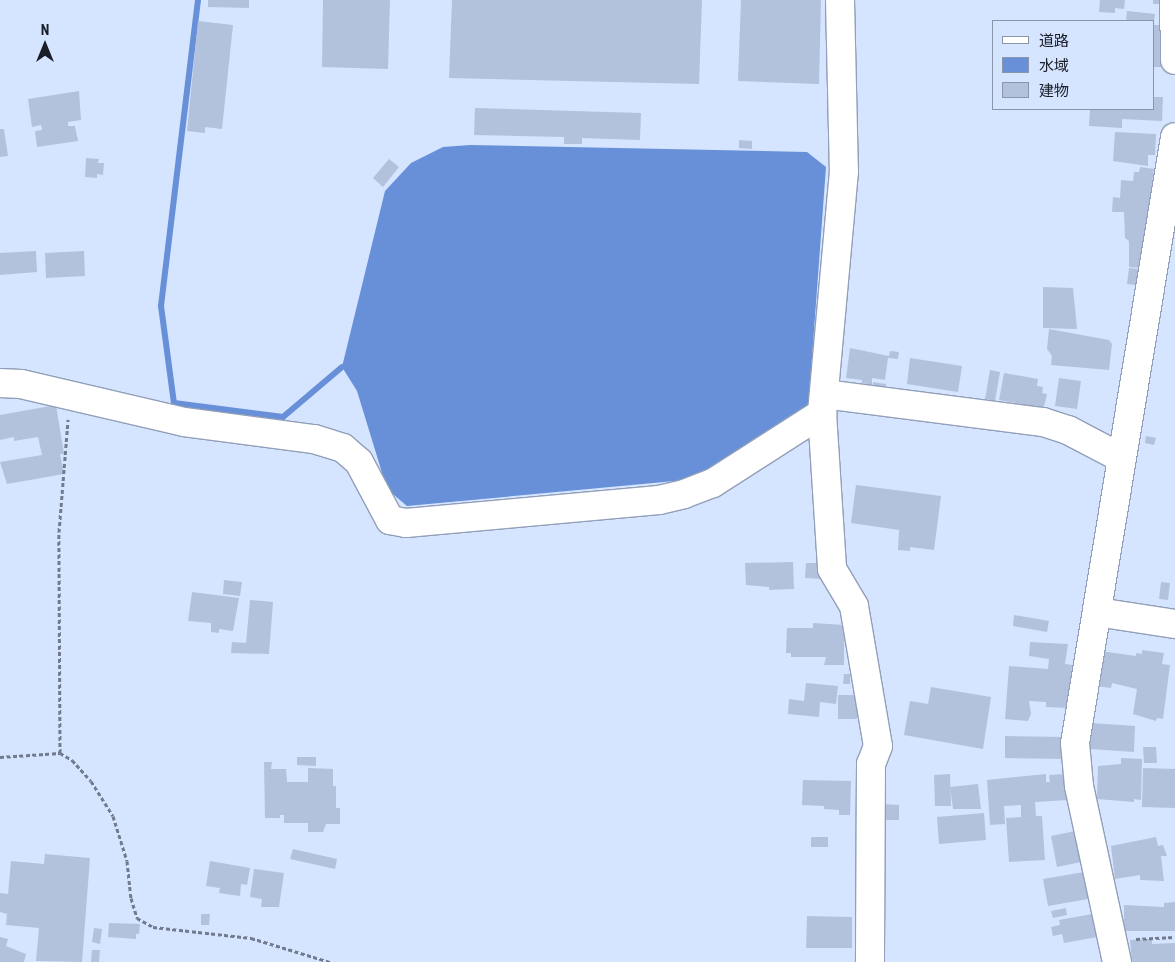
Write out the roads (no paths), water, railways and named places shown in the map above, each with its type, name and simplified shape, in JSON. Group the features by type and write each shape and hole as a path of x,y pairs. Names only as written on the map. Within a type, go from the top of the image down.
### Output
{"street":[{"path":"840,0 844,171 823,404 832,569 854,606 878,746 871,764 870,962"},
{"path":"1174,0 1175,60"},
{"path":"1115,951 1075,763 1076,722 1175,137"},
{"path":"0,383 184,422 314,438 343,448 359,462 390,520 406,523 659,500 684,494 714,483 823,404 1043,422 1068,430 1121,458"},
{"path":"1096,612 1175,624"}],"water":[{"path":"470,145 807,152 826,167 808,412 696,479 407,506 387,489 357,391 342,367 385,191 411,163 443,147"}],"waterway":[{"path":"198,0 161,306 174,403 283,417 342,367"}]}
